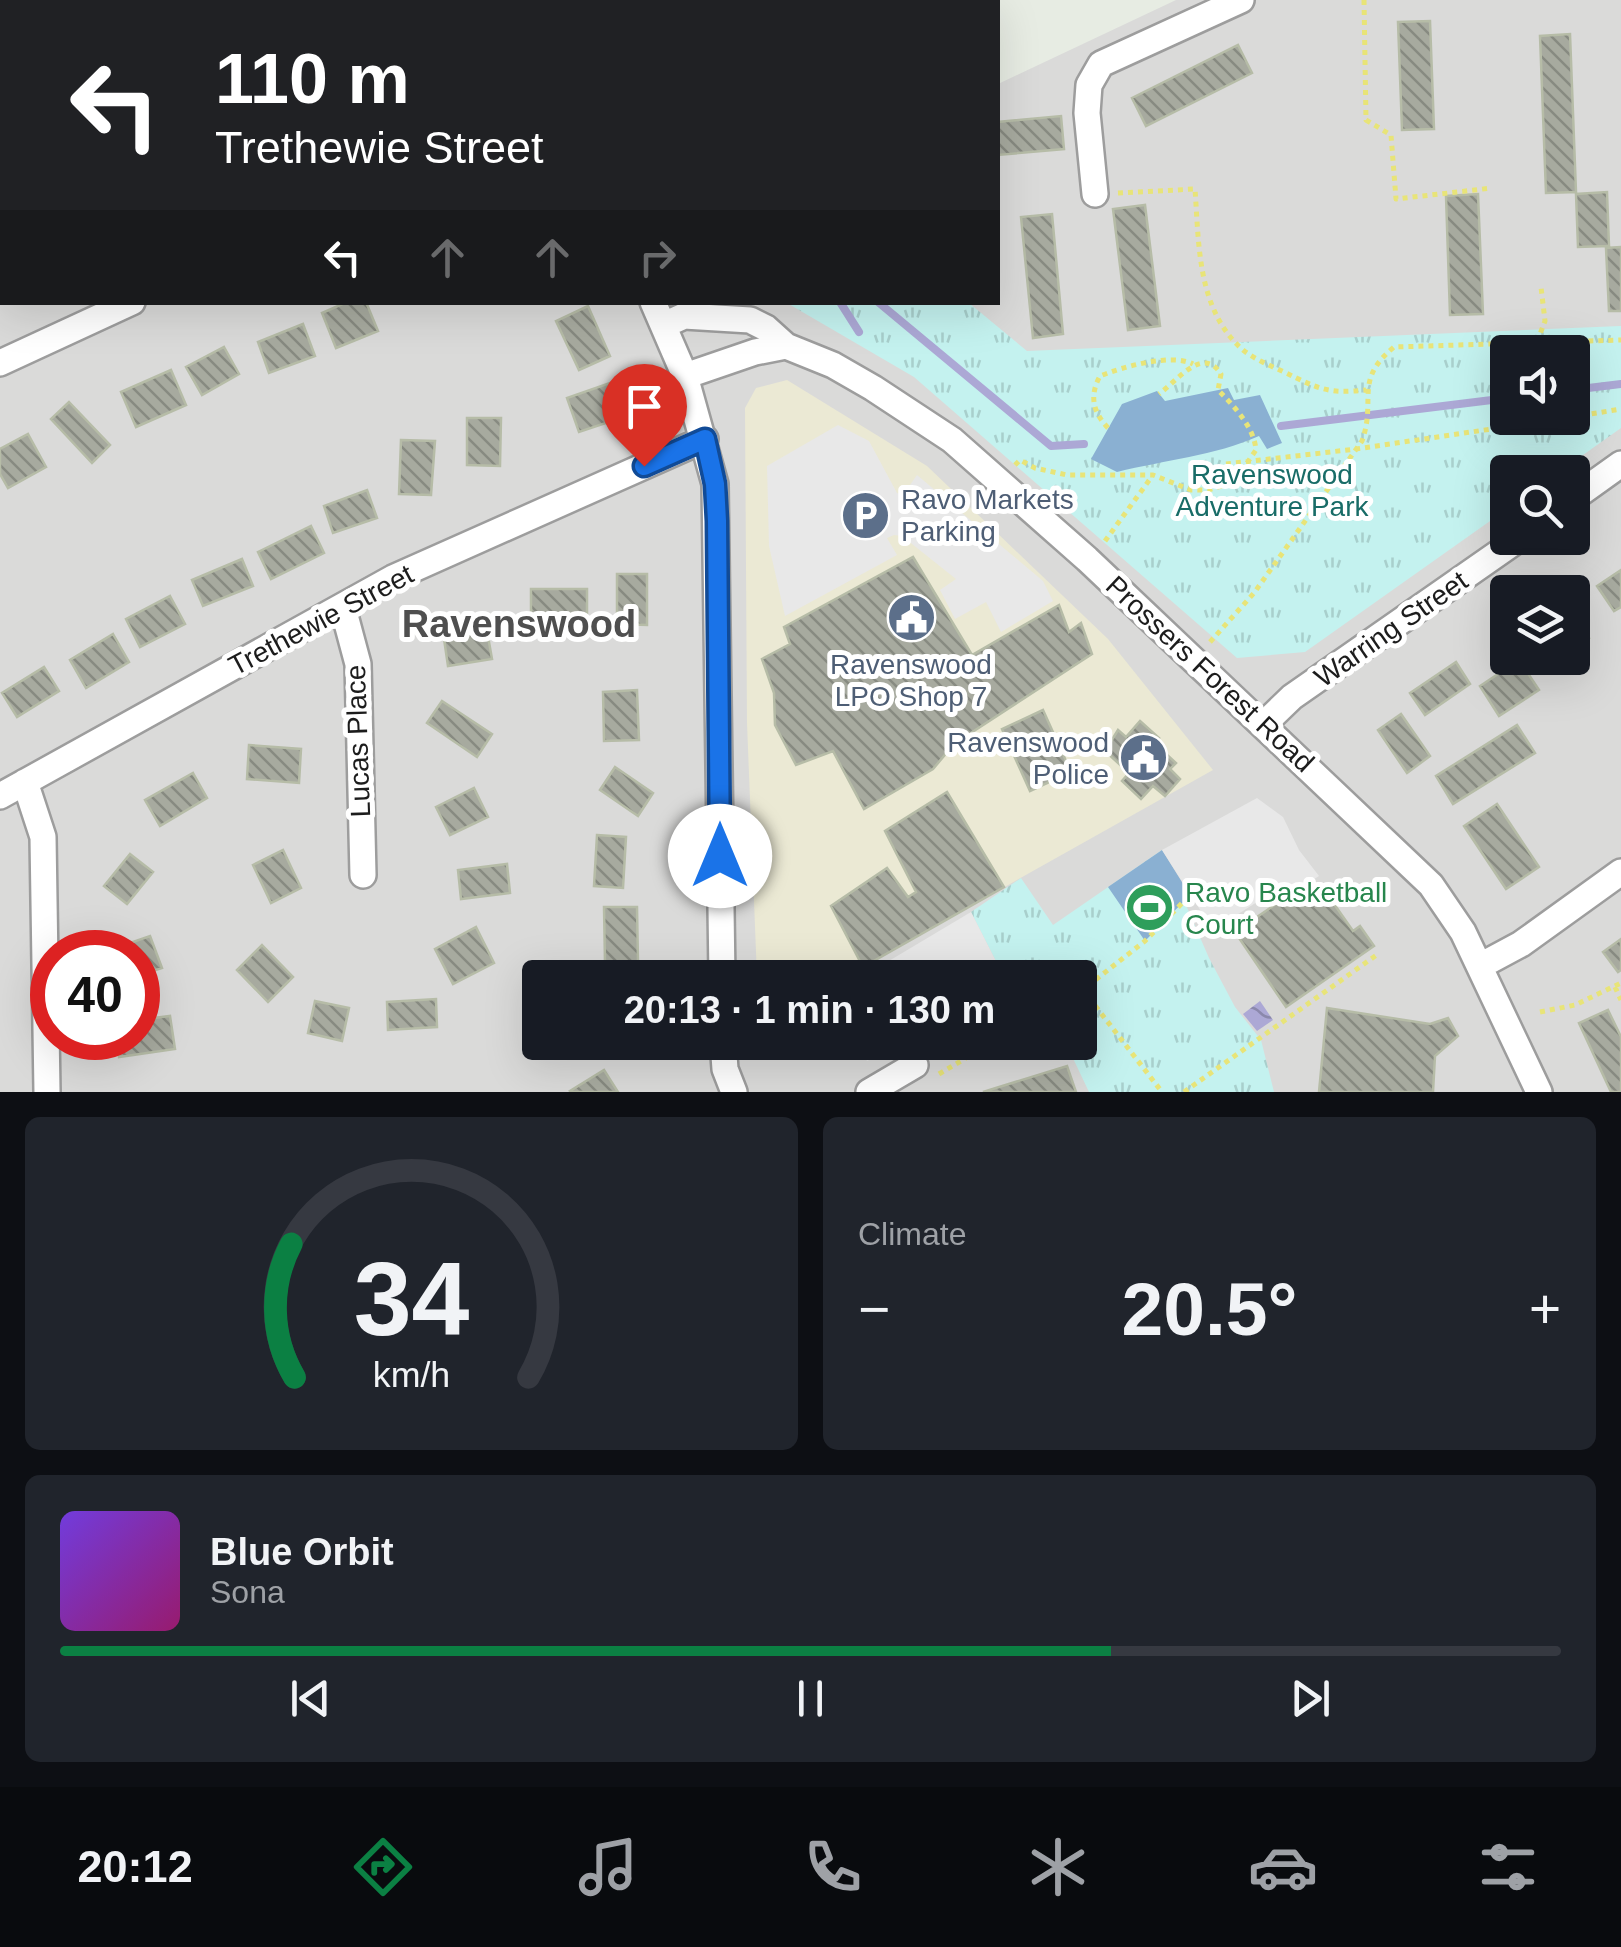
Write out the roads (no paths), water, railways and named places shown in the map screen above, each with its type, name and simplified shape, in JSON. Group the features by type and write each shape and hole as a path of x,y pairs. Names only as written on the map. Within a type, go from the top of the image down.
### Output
{"street":[{"path":"1095,194 1087,113 1089,85 1101,64 1241,0"},
{"path":"0,362 125,305"},
{"path":"659,314 685,376 715,484 722,960"},
{"name":"Prossers Forest Road","path":"659,314 750,320 786,346 833,365 919,416 1088,558 1431,885 1463,932 1538,1092"},
{"path":"685,376 755,352 786,346"},
{"name":"Trethewie Street","path":"0,796 393,578 705,439"},
{"path":"1590,487 1621,464"},
{"name":"Warring Street","path":"1264,724 1292,697 1496,555"},
{"name":"Lucas Place","path":"343,608 358,664 363,876"},
{"path":"25,782 43,837 47,1092"},
{"path":"1480,966 1521,944 1621,872"},
{"path":"725,1060 734,1092"},
{"path":"869,1092 920,1073"}],"water":[{"path":"1260,1001 1273,1020 1257,1031 1243,1014"}],"waterway":[{"path":"842,305 859,332"},
{"path":"882,305 1051,446 1084,444"},
{"path":"1590,388 1621,384"},
{"path":"1281,426 1490,400"}],"place":[{"name":"Ravo Markets Parking","path":"866,515"},
{"name":"Ravenswood LPO Shop 7","path":"911,617"},
{"name":"Ravenswood Police","path":"1144,758"},
{"name":"Ravo Basketball Court","path":"1150,908"}],"district":[{"name":"Ravenswood","path":"519,624"}],"park label":[{"name":"Ravenswood Adventure Park","path":"1272,490"}]}
